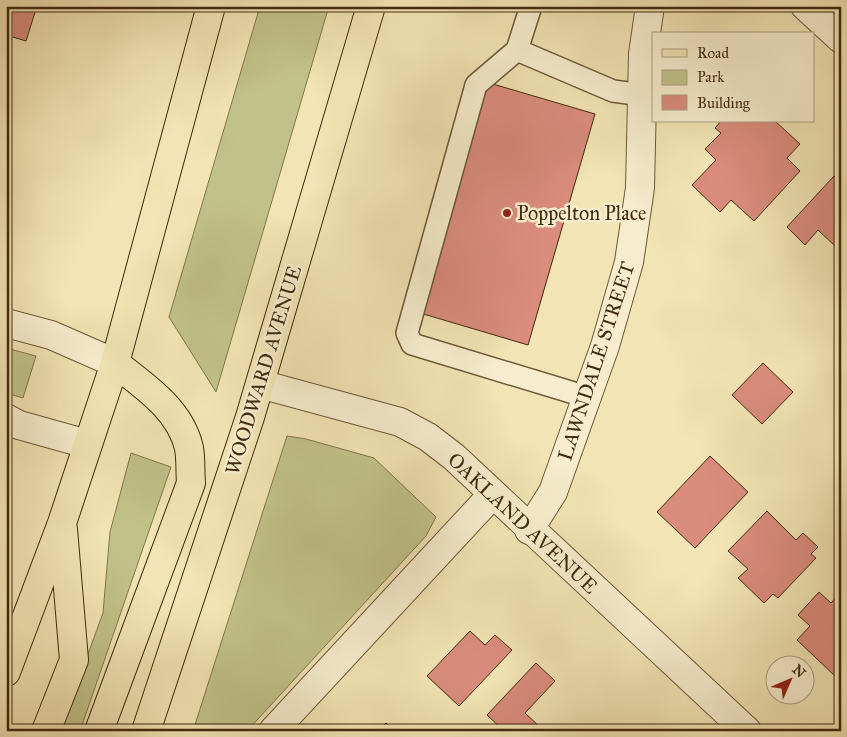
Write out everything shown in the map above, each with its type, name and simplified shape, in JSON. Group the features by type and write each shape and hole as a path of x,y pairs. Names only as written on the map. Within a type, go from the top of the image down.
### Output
{"main road":[{"path":"6,672 62,523 115,363 211,6"},
{"name":"WOODWARD AVENUE","path":"146,731 260,384 371,6"},
{"path":"99,731 191,483 188,448 181,427 152,391 115,363"},
{"path":"46,731 74,660 62,523"}],"street":[{"name":"LAWNDALE STREET","path":"529,530 554,492 605,346 629,262 640,188 643,54 650,6"},
{"path":"804,6 841,40"},
{"path":"6,323 51,335 115,363"},
{"name":"OAKLAND AVENUE","path":"260,384 400,422 442,446 529,530 747,731"},
{"path":"6,418 19,425 87,444"},
{"path":"273,731 493,494"}],"lane":[{"path":"531,6 517,50 476,85 407,333 412,344 586,397"},
{"path":"517,50 613,92 643,95"}],"green space":[{"path":"260,6 329,6 216,392 169,317"},
{"path":"6,348 36,356 23,398 6,393"},
{"path":"287,436 306,439 374,458 436,517 426,536 247,731 193,731"},
{"path":"131,453 171,467 80,731 60,731 103,613 110,532"}],"building":[{"path":"6,6 37,6 26,41 6,35"},
{"path":"73,6 91,6 90,11"},
{"name":"Poppelton Place","path":"486,82 595,114 528,345 420,313"},
{"path":"720,122 776,122 800,144 787,158 800,171 754,221 731,200 720,212 692,185 716,160 705,149 721,133 715,128"},
{"path":"834,176 841,183 841,239 835,246 818,230 805,245 787,227"},
{"path":"763,363 793,392 762,424 732,395"},
{"path":"710,456 748,492 695,548 657,512"},
{"path":"767,511 796,540 803,533 818,547 811,554 816,558 778,598 773,594 764,603 738,578 748,569 728,551"},
{"path":"819,592 831,603 841,592 841,672 836,677 814,654 797,640 810,626 798,615"},
{"path":"470,631 485,645 495,635 512,650 459,706 427,676"},
{"path":"536,663 555,681 525,713 540,727 536,731 504,731 487,715"},
{"path":"386,723 394,731 378,731"}],"place":[{"name":"Poppelton Place","path":"507,213"}]}
